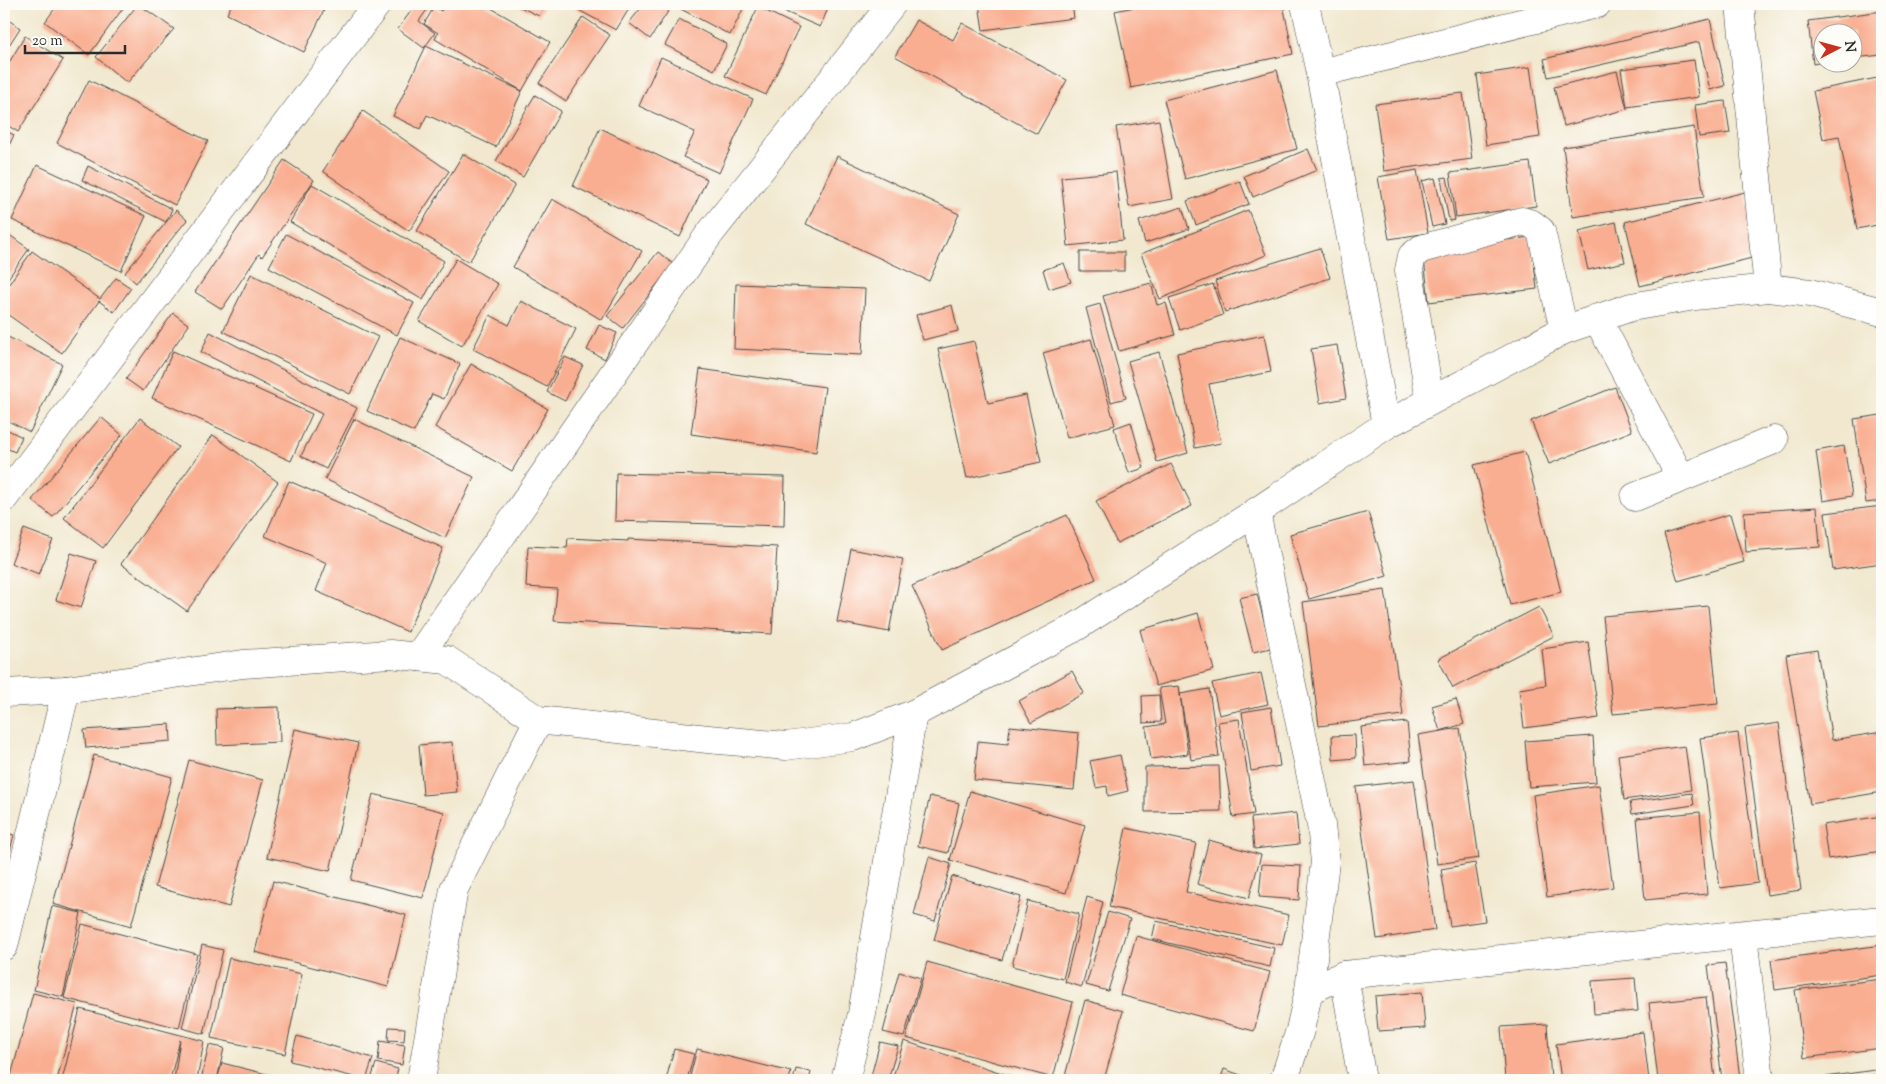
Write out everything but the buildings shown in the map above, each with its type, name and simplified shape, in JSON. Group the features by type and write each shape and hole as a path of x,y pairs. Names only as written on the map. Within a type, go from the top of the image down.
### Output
{"street":[{"path":"4,498 377,4"},
{"path":"418,657 708,236 892,4"},
{"path":"1305,4 1320,73 1386,425"},
{"path":"1320,73 1597,4"},
{"path":"1740,4 1768,288"},
{"path":"1430,401 1409,270 1412,256 1421,249 1522,222 1532,224 1541,231 1564,330"},
{"path":"4,693 66,690 244,664 390,654 447,660 538,720 786,746 854,737 912,714 1076,627 1256,512 1386,425 1564,330 1631,307 1695,296 1768,288 1810,294 1882,312"},
{"path":"1597,318 1681,478"},
{"path":"1635,497 1774,440"},
{"path":"1256,512 1321,825 1325,862 1309,990 1300,1030 1284,1080"},
{"path":"4,946 66,690"},
{"path":"845,1080 862,1014 912,714"},
{"path":"421,1080 454,889 538,720"},
{"path":"1309,990 1344,975 1743,936 1882,920"},
{"path":"1743,936 1760,1080"},
{"path":"1344,975 1362,1080"}]}
